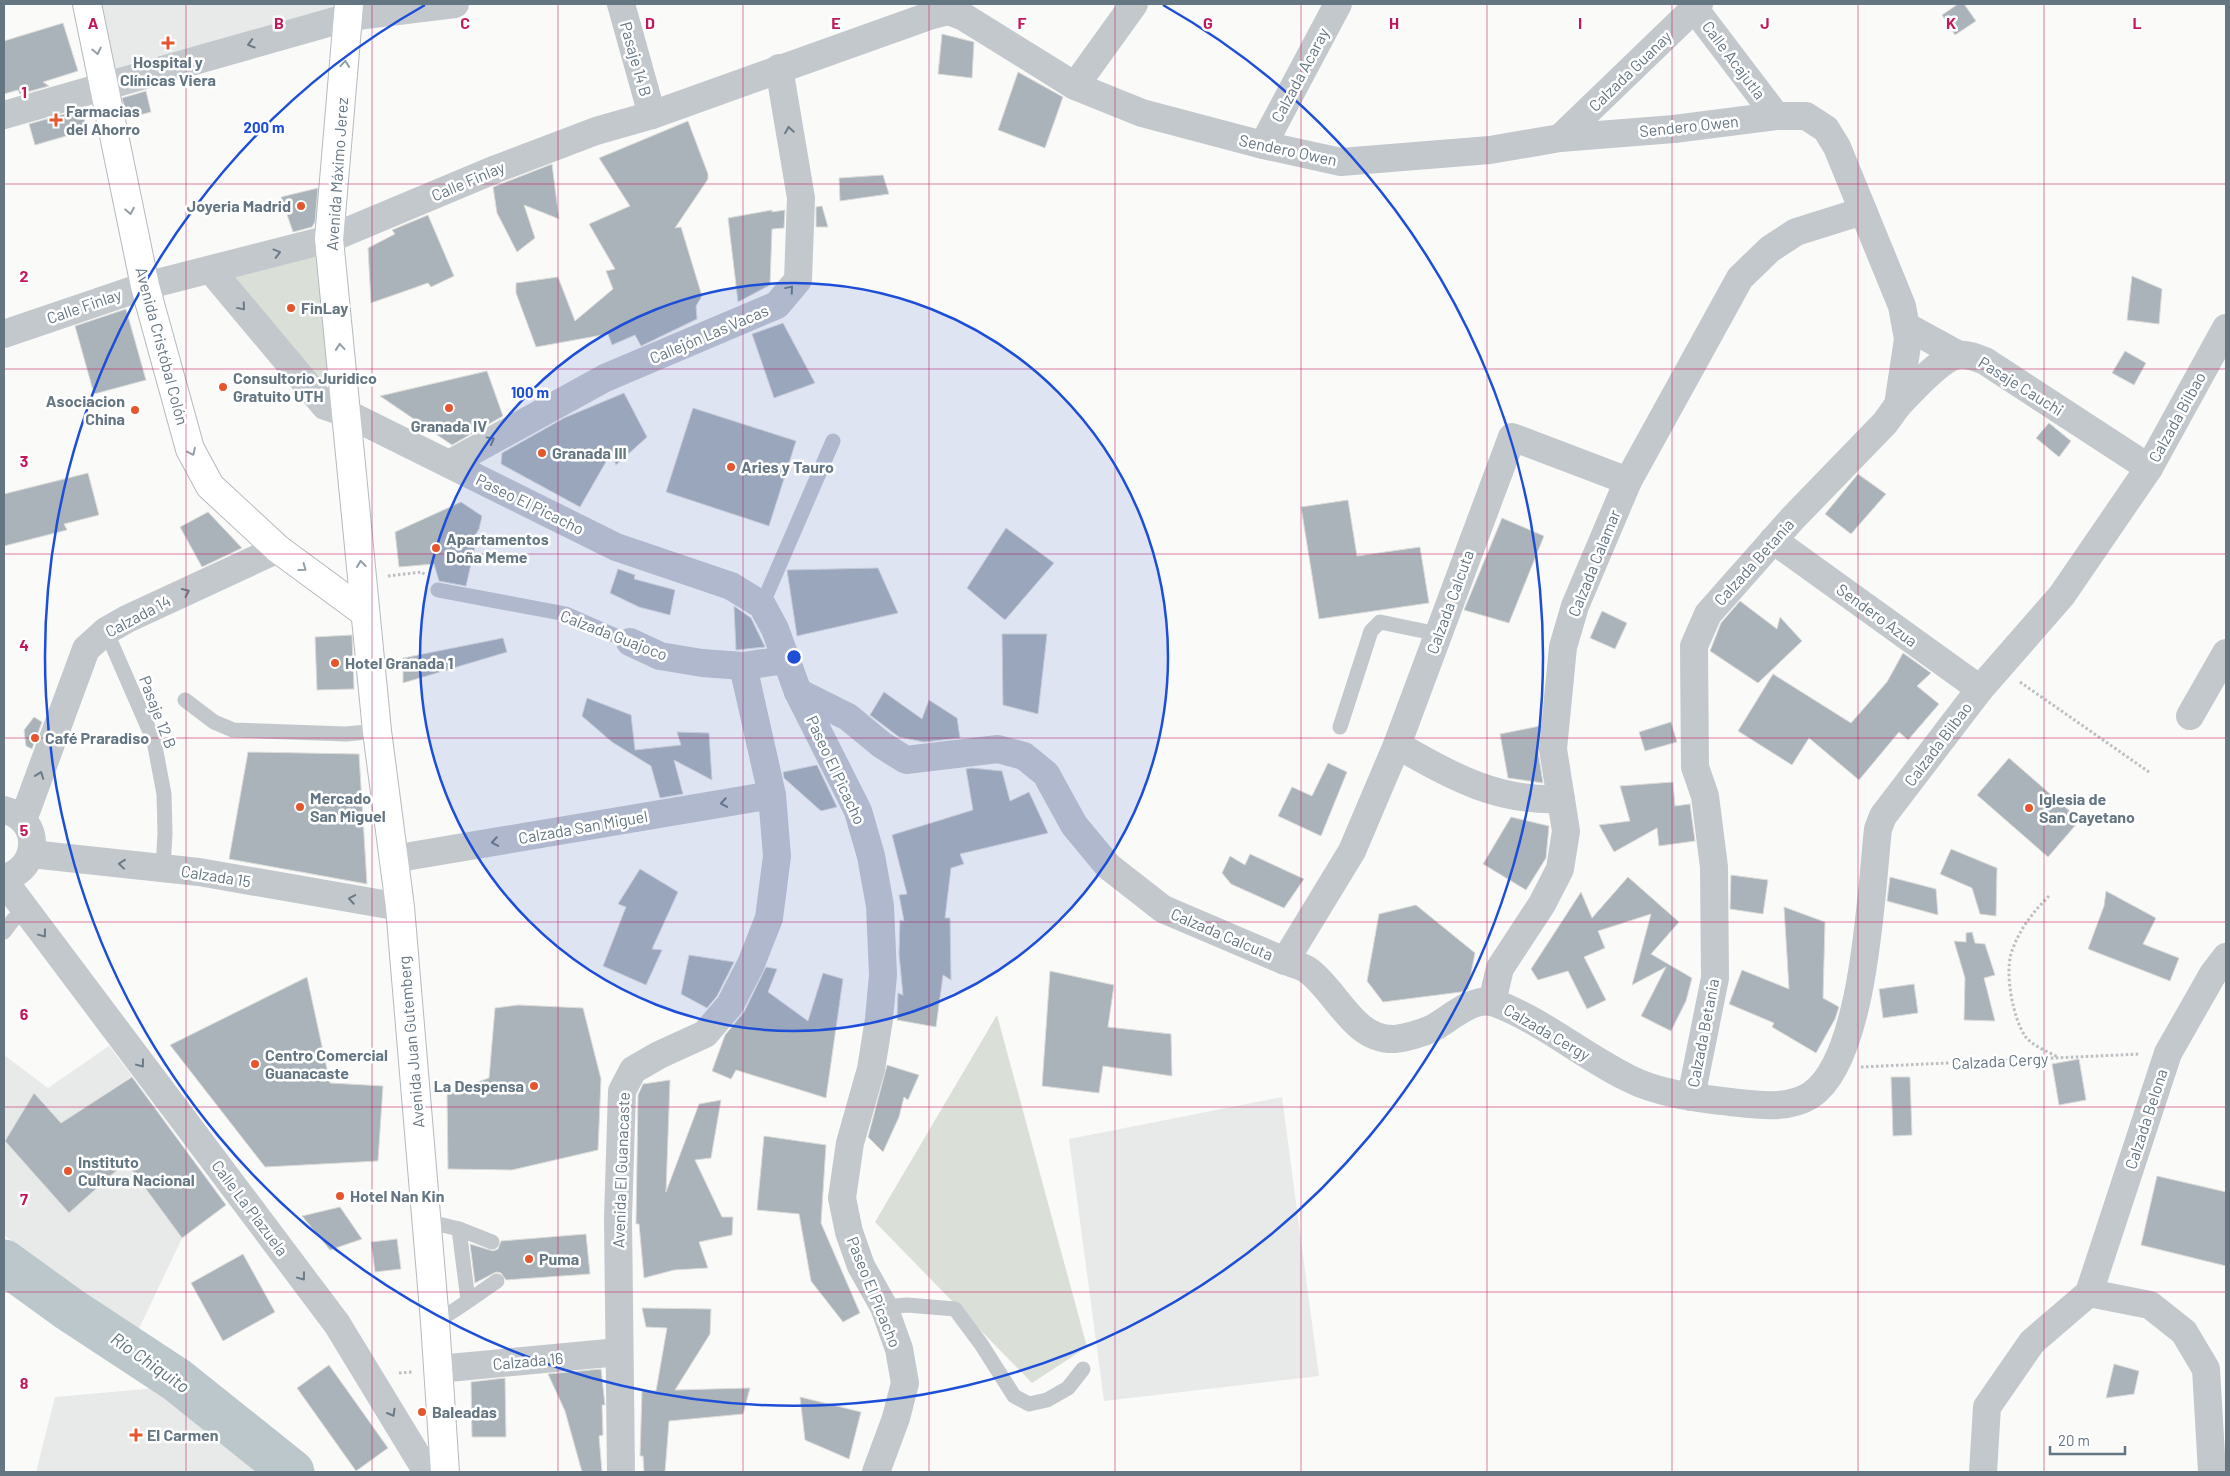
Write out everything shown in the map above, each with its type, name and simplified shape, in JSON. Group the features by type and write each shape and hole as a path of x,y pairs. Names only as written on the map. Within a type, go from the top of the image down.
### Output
{"main road":[{"name":"Avenida Cristóbal Colón","path":"87,4 145,286 190,449 210,486 278,549 365,613"},
{"name":"Avenida Máximo Jerez","path":"349,10 330,239 365,613"},
{"name":"Avenida Juan Gutemberg","path":"365,613 377,731 400,907 435,1322 445,1472"}],"street":[{"path":"4,115 349,10 455,4"},
{"name":"Pasaje 14 B","path":"621,4 652,115"},
{"path":"1075,86 1134,4"},
{"name":"Calzada Acaray","path":"1263,145 1338,4"},
{"name":"Calle Acajutla","path":"1696,5 1776,116"},
{"name":"Calzada Guanay","path":"1560,138 1696,5"},
{"name":"Calle Finlay","path":"4,334 145,286 330,239 496,169 596,131 652,115 930,10"},
{"name":"Sendero Owen","path":"930,10 948,11 964,17 1075,86 1142,113 1263,145 1341,162 1490,150 1560,138 1674,129 1776,116"},
{"name":"Callejón Las Vacas","path":"449,464 605,378 777,305 798,280 800,198 779,68"},
{"name":"Calzada Betania","path":"1691,1097 1715,978 1714,867 1705,796 1695,767 1694,646 1708,614 1773,540 1884,423 1898,405 1908,339 1902,306 1836,146 1826,129 1806,116 1776,116"},
{"name":"Calzada Calamar","path":"1492,1002 1500,968 1542,904 1560,869 1566,831 1553,749 1563,647 1575,606 1628,480 1740,278 1770,249 1796,232 1863,211"},
{"name":"Paseo El Picacho","path":"211,270 326,406 346,413 616,547 731,586 762,605 774,629 798,692 858,811 871,856 880,906 883,975 879,1019 871,1069 850,1143 842,1198 849,1232 861,1266 884,1307 899,1349 905,1383 896,1418 876,1472"},
{"path":"1906,326 1960,355"},
{"name":"Calzada Bilbao","path":"1691,1097 1746,1104 1788,1105 1811,1094 1829,1077 1845,1042 1859,997 1878,829 1883,816 1980,689 2062,595 2149,468 2226,328"},
{"name":"Pasaje Cauchi","path":"1898,405 1948,358 1960,355 1973,356 2149,468"},
{"name":"Calzada Calcuta","path":"798,692 848,717 882,745 906,760 998,749 1024,756 1046,774 1074,825 1108,866 1162,909 1285,961 1352,851 1397,745 1512,437 1628,480"},
{"name":"Sendero Azua","path":"1773,540 1980,689"},
{"name":"Calzada 14","path":"13,815 86,649 106,631 127,619 278,549"},
{"name":"Calzada Guajoco","path":"630,642 660,656 702,663 743,666 785,660"},
{"path":"2190,716 2226,653"},
{"name":"Avenida El Guanacaste","path":"621,1472 618,1218 622,1091 633,1070 659,1055 705,1034 730,1005 751,964 769,918 777,856 772,795 743,666"},
{"path":"1397,745 1474,786 1520,798 1561,799"},
{"name":"Calzada San Miguel","path":"393,859 772,795"},
{"path":"4,879 22,869 31,854 32,839 29,829 13,815"},
{"name":"Calzada 15","path":"31,854 199,872 400,907"},
{"name":"Calle La Plazuela","path":"4,879 26,911 337,1324 371,1376 427,1472"},
{"name":"Calzada Cergy","path":"1285,961 1308,970 1333,994 1367,1034 1394,1039 1430,1030 1472,1004 1492,1002 1525,1017 1630,1080 1691,1097"},
{"name":"Calzada Belona","path":"2089,1293 2168,1053 2222,971"},
{"path":"1983,1472 1988,1407 2032,1342 2089,1293 2150,1305 2184,1332 2206,1369 2212,1472"},
{"name":"Calzada 16","path":"438,1369 619,1352"}],"lane":[{"path":"762,605 833,441"},
{"name":"Calzada Guajoco","path":"438,590 566,614 630,642"},
{"path":"1340,727 1371,631 1380,622 1438,634"},
{"name":"Pasaje 12 B","path":"106,631 154,741 164,794 165,833 163,868"},
{"path":"185,700 214,722 233,730 346,734 377,731"},
{"path":"4,932 14,920 26,911"},
{"path":"426,1220 459,1229 492,1242"},
{"path":"459,1229 468,1300"},
{"path":"435,1322 460,1308 468,1300 497,1281"},
{"path":"884,1307 907,1305 955,1309 982,1344 1014,1396 1029,1404 1047,1400 1068,1388 1083,1369"}],"path":[{"path":"362,580 422,572 438,590"},
{"path":"1999,667 2149,772"},
{"path":"2049,896 2030,914 2011,954 2010,980 2014,1013 2026,1038 2059,1058"},
{"name":"Calzada Cergy","path":"1833,1068 2168,1053"},
{"path":"371,1376 438,1369"}],"shaded area":[{"name":"Hospital y Clínicas Viera","path":"100,4 342,4 342,14 114,72"},
{"path":"318,252 328,374 316,379 228,276"},
{"path":"997,1015 1087,1347 1032,1383 875,1222"},
{"name":"Instituto Cultura Nacional","path":"109,1046 132,1076 86,1107 182,1238 136,1335 4,1235 4,1055 48,1088"},
{"path":"1282,1097 1319,1376 1104,1401 1069,1139"},
{"name":"El Carmen","path":"168,1387 274,1472 36,1472 55,1397"}],"building":[{"path":"1958,4 1964,4 1976,21 1955,35 1942,15"},
{"path":"63,23 78,71 43,82 49,86 20,94 18,90 4,94 4,41"},
{"path":"942,34 974,42 972,78 938,74"},
{"path":"1018,72 1063,97 1045,148 998,130"},
{"path":"146,91 151,112 127,118 122,98"},
{"name":"Farmacias del Ahorro","path":"82,109 87,130 35,145 29,124"},
{"path":"688,121 708,174 708,179 675,228 681,227 702,296 696,306 697,319 641,346 635,335 612,345 608,334 536,347 516,293 516,283 558,277 575,321 613,289 606,271 615,269 589,224 630,206 599,158"},
{"path":"552,164 559,219 524,205 535,238 517,252 497,213 493,187"},
{"path":"883,175 889,194 840,201 839,178"},
{"name":"Joyeria Madrid","path":"318,188 315,222 312,227 293,232 281,197"},
{"path":"822,206 828,227 816,227 816,207"},
{"path":"772,210 772,212 785,210 784,228 772,229 770,285 738,302 728,218"},
{"path":"428,215 454,276 431,287 428,283 371,303 368,248 395,234 392,230"},
{"path":"2132,276 2162,289 2159,324 2127,320"},
{"path":"126,309 146,380 94,394 75,326"},
{"path":"783,323 815,383 774,398 752,334"},
{"path":"2125,351 2146,363 2134,385 2112,373"},
{"name":"Granada IV","path":"487,371 503,416 452,445 380,396"},
{"path":"624,393 647,437 616,465 611,453 580,507 501,464 502,453 564,418"},
{"name":"Aries y Tauro","path":"693,408 796,441 769,526 666,492"},
{"path":"2049,423 2071,441 2059,457 2036,438"},
{"path":"88,473 99,515 64,524 67,530 4,546 4,494"},
{"path":"1858,474 1886,494 1851,534 1825,514"},
{"path":"1348,500 1357,556 1420,547 1429,603 1319,619 1301,507"},
{"name":"Apartamentos Doña Meme","path":"461,502 482,516 479,529 473,539 476,542 466,586 439,581 434,564 399,567 395,532"},
{"path":"208,512 242,548 202,567 180,527"},
{"path":"1502,518 1544,536 1509,623 1464,610"},
{"path":"1006,528 1054,563 1005,620 967,588"},
{"path":"878,568 898,613 797,636 787,570"},
{"path":"618,569 635,575 634,579 675,590 670,615 639,607 610,593"},
{"path":"1740,601 1777,629 1780,617 1802,641 1758,683 1710,651 1721,623"},
{"path":"734,606 751,618 765,647 736,650"},
{"path":"1602,611 1627,623 1615,649 1590,638"},
{"path":"1002,634 1047,634 1038,714 1003,705"},
{"name":"Hotel Granada 1","path":"352,635 354,689 317,690 315,637"},
{"path":"503,638 507,652 403,683 403,658"},
{"path":"1903,653 1931,673 1917,686 1939,704 1908,740 1899,732 1859,780 1809,738 1792,765 1738,731 1773,674 1851,723 1887,682"},
{"path":"884,692 922,719 929,700 957,718 960,738 924,742 899,737 870,715"},
{"path":"587,698 631,715 635,750 681,745 677,732 709,733 712,780 674,760 683,794 660,798 651,766 612,742 582,716"},
{"path":"34,717 42,722 32,749 26,746 24,730"},
{"path":"1671,722 1677,742 1645,751 1639,732"},
{"path":"1540,726 1538,751 1543,783 1508,778 1500,734"},
{"name":"Mercado San Miguel","path":"248,752 359,754 367,884 229,859"},
{"name":"Iglesia de San Cayetano","path":"2009,758 2080,820 2048,857 1977,795"},
{"path":"1328,763 1347,772 1321,836 1278,816 1292,787 1312,796"},
{"path":"817,765 837,807 821,811 784,778 783,772"},
{"path":"966,769 1002,771 1010,801 1029,792 1048,833 960,854 964,864 951,868 945,918 950,918 951,980 943,975 936,1027 897,1020 898,993 903,995 899,954 900,920 904,921 899,895 907,894 892,835 973,810"},
{"path":"1673,782 1675,806 1690,804 1695,841 1659,846 1657,828 1614,852 1599,825 1630,821 1620,786"},
{"path":"1511,817 1549,826 1546,858 1526,890 1483,864"},
{"path":"1951,849 1997,868 1996,916 1980,914 1972,888 1940,874"},
{"path":"1250,854 1304,879 1284,908 1231,884 1222,873 1230,856 1245,865"},
{"path":"640,869 678,892 652,949 662,950 646,985 603,966 626,907 618,904"},
{"path":"1731,875 1768,880 1763,914 1730,909"},
{"path":"1628,877 1679,922 1651,954 1692,978 1686,1001 1671,1031 1641,1016 1666,967 1632,985 1651,914 1598,931 1605,948 1584,957 1606,1000 1587,1009 1568,971 1538,980 1531,969 1581,892 1592,918"},
{"path":"1890,877 1936,889 1938,915 1887,901"},
{"path":"2106,891 2156,918 2143,944 2179,958 2170,981 2088,949 2104,906"},
{"path":"1416,905 1475,953 1468,989 1461,992 1383,1002 1367,981 1379,914"},
{"path":"1784,907 1825,922 1823,998 1839,1007 1835,1019 1816,1053 1772,1027 1774,1023 1729,1004 1742,970 1789,989"},
{"path":"1972,932 1975,943 1985,944 1995,975 1984,978 1995,1021 1964,1020 1965,978 1954,941 1966,942 1966,933"},
{"path":"689,955 734,962 717,996 707,1008 681,994"},
{"path":"766,967 777,969 768,992 808,1021 823,973 843,979 826,1098 736,1070 731,1079 712,1071 725,1035 744,1012"},
{"path":"1050,971 1114,985 1108,1027 1171,1034 1172,1076 1103,1066 1099,1093 1042,1086"},
{"name":"Centro Comercial Guanacaste","path":"307,977 330,1083 383,1086 378,1161 265,1167 170,1045"},
{"path":"1914,984 1918,1013 1883,1018 1879,989"},
{"name":"La Despensa","path":"518,1005 583,1008 601,1079 598,1150 512,1170 448,1169 447,1093 489,1078 495,1008"},
{"path":"2079,1059 2086,1100 2059,1105 2052,1064"},
{"path":"887,1065 919,1075 908,1100 904,1097 899,1117 883,1152 868,1137"},
{"path":"132,1077 226,1205 182,1238 126,1162 69,1213 5,1141 34,1093 61,1123"},
{"path":"1891,1077 1910,1077 1912,1135 1893,1136"},
{"path":"670,1080 666,1192 699,1104 721,1100 711,1158 695,1160 722,1217 733,1217 732,1235 699,1242 708,1268 674,1270 644,1278 639,1224 636,1224 638,1095 643,1084"},
{"path":"764,1136 826,1145 821,1223 860,1313 843,1322 811,1281 799,1214 757,1210"},
{"path":"2157,1176 2226,1192 2226,1266 2141,1245"},
{"path":"340,1207 362,1239 330,1250 302,1216"},
{"name":"Puma","path":"586,1234 590,1274 506,1280 501,1273 496,1272 475,1283 470,1244 493,1251 498,1249 501,1241"},
{"path":"397,1239 401,1269 375,1272 371,1242"},
{"path":"243,1254 275,1312 223,1341 191,1283"},
{"path":"642,1308 711,1309 710,1334 675,1390 750,1388 743,1414 669,1421 665,1472 644,1472 643,1456 640,1456 642,1391 656,1391 667,1328 646,1327"},
{"path":"2114,1364 2139,1371 2134,1394 2106,1398"},
{"path":"329,1365 388,1448 356,1471 297,1388"},
{"path":"601,1369 605,1405 602,1405 603,1435 599,1436 602,1472 582,1472 565,1411 548,1374"},
{"path":"505,1378 506,1437 472,1437 471,1382"},
{"path":"800,1397 861,1412 849,1459 805,1440"}],"waterway":[{"name":"Río Chiquito","path":"4,1262 69,1309 177,1380 292,1472"}],"place":[{"name":"Hospital y Clínicas Viera","path":"168,43"},
{"name":"Farmacias del Ahorro","path":"56,120"},
{"name":"Joyeria Madrid","path":"301,206"},
{"name":"FinLay","path":"291,308"},
{"name":"Consultorio Juridico Gratuito UTH","path":"223,387"},
{"name":"Granada IV","path":"449,408"},
{"name":"Asociacion China","path":"135,410"},
{"name":"Granada III","path":"542,453"},
{"name":"Aries y Tauro","path":"731,467"},
{"name":"Apartamentos Doña Meme","path":"436,548"},
{"name":"Hotel Granada 1","path":"335,663"},
{"name":"Café Praradiso","path":"35,738"},
{"name":"Mercado San Miguel","path":"300,807"},
{"name":"Iglesia de San Cayetano","path":"2029,808"},
{"name":"Centro Comercial Guanacaste","path":"255,1064"},
{"name":"La Despensa","path":"534,1086"},
{"name":"Instituto Cultura Nacional","path":"68,1171"},
{"name":"Hotel Nan Kin","path":"340,1196"},
{"name":"Puma","path":"529,1259"},
{"name":"Baleadas","path":"422,1412"},
{"name":"El Carmen","path":"136,1435"}]}
